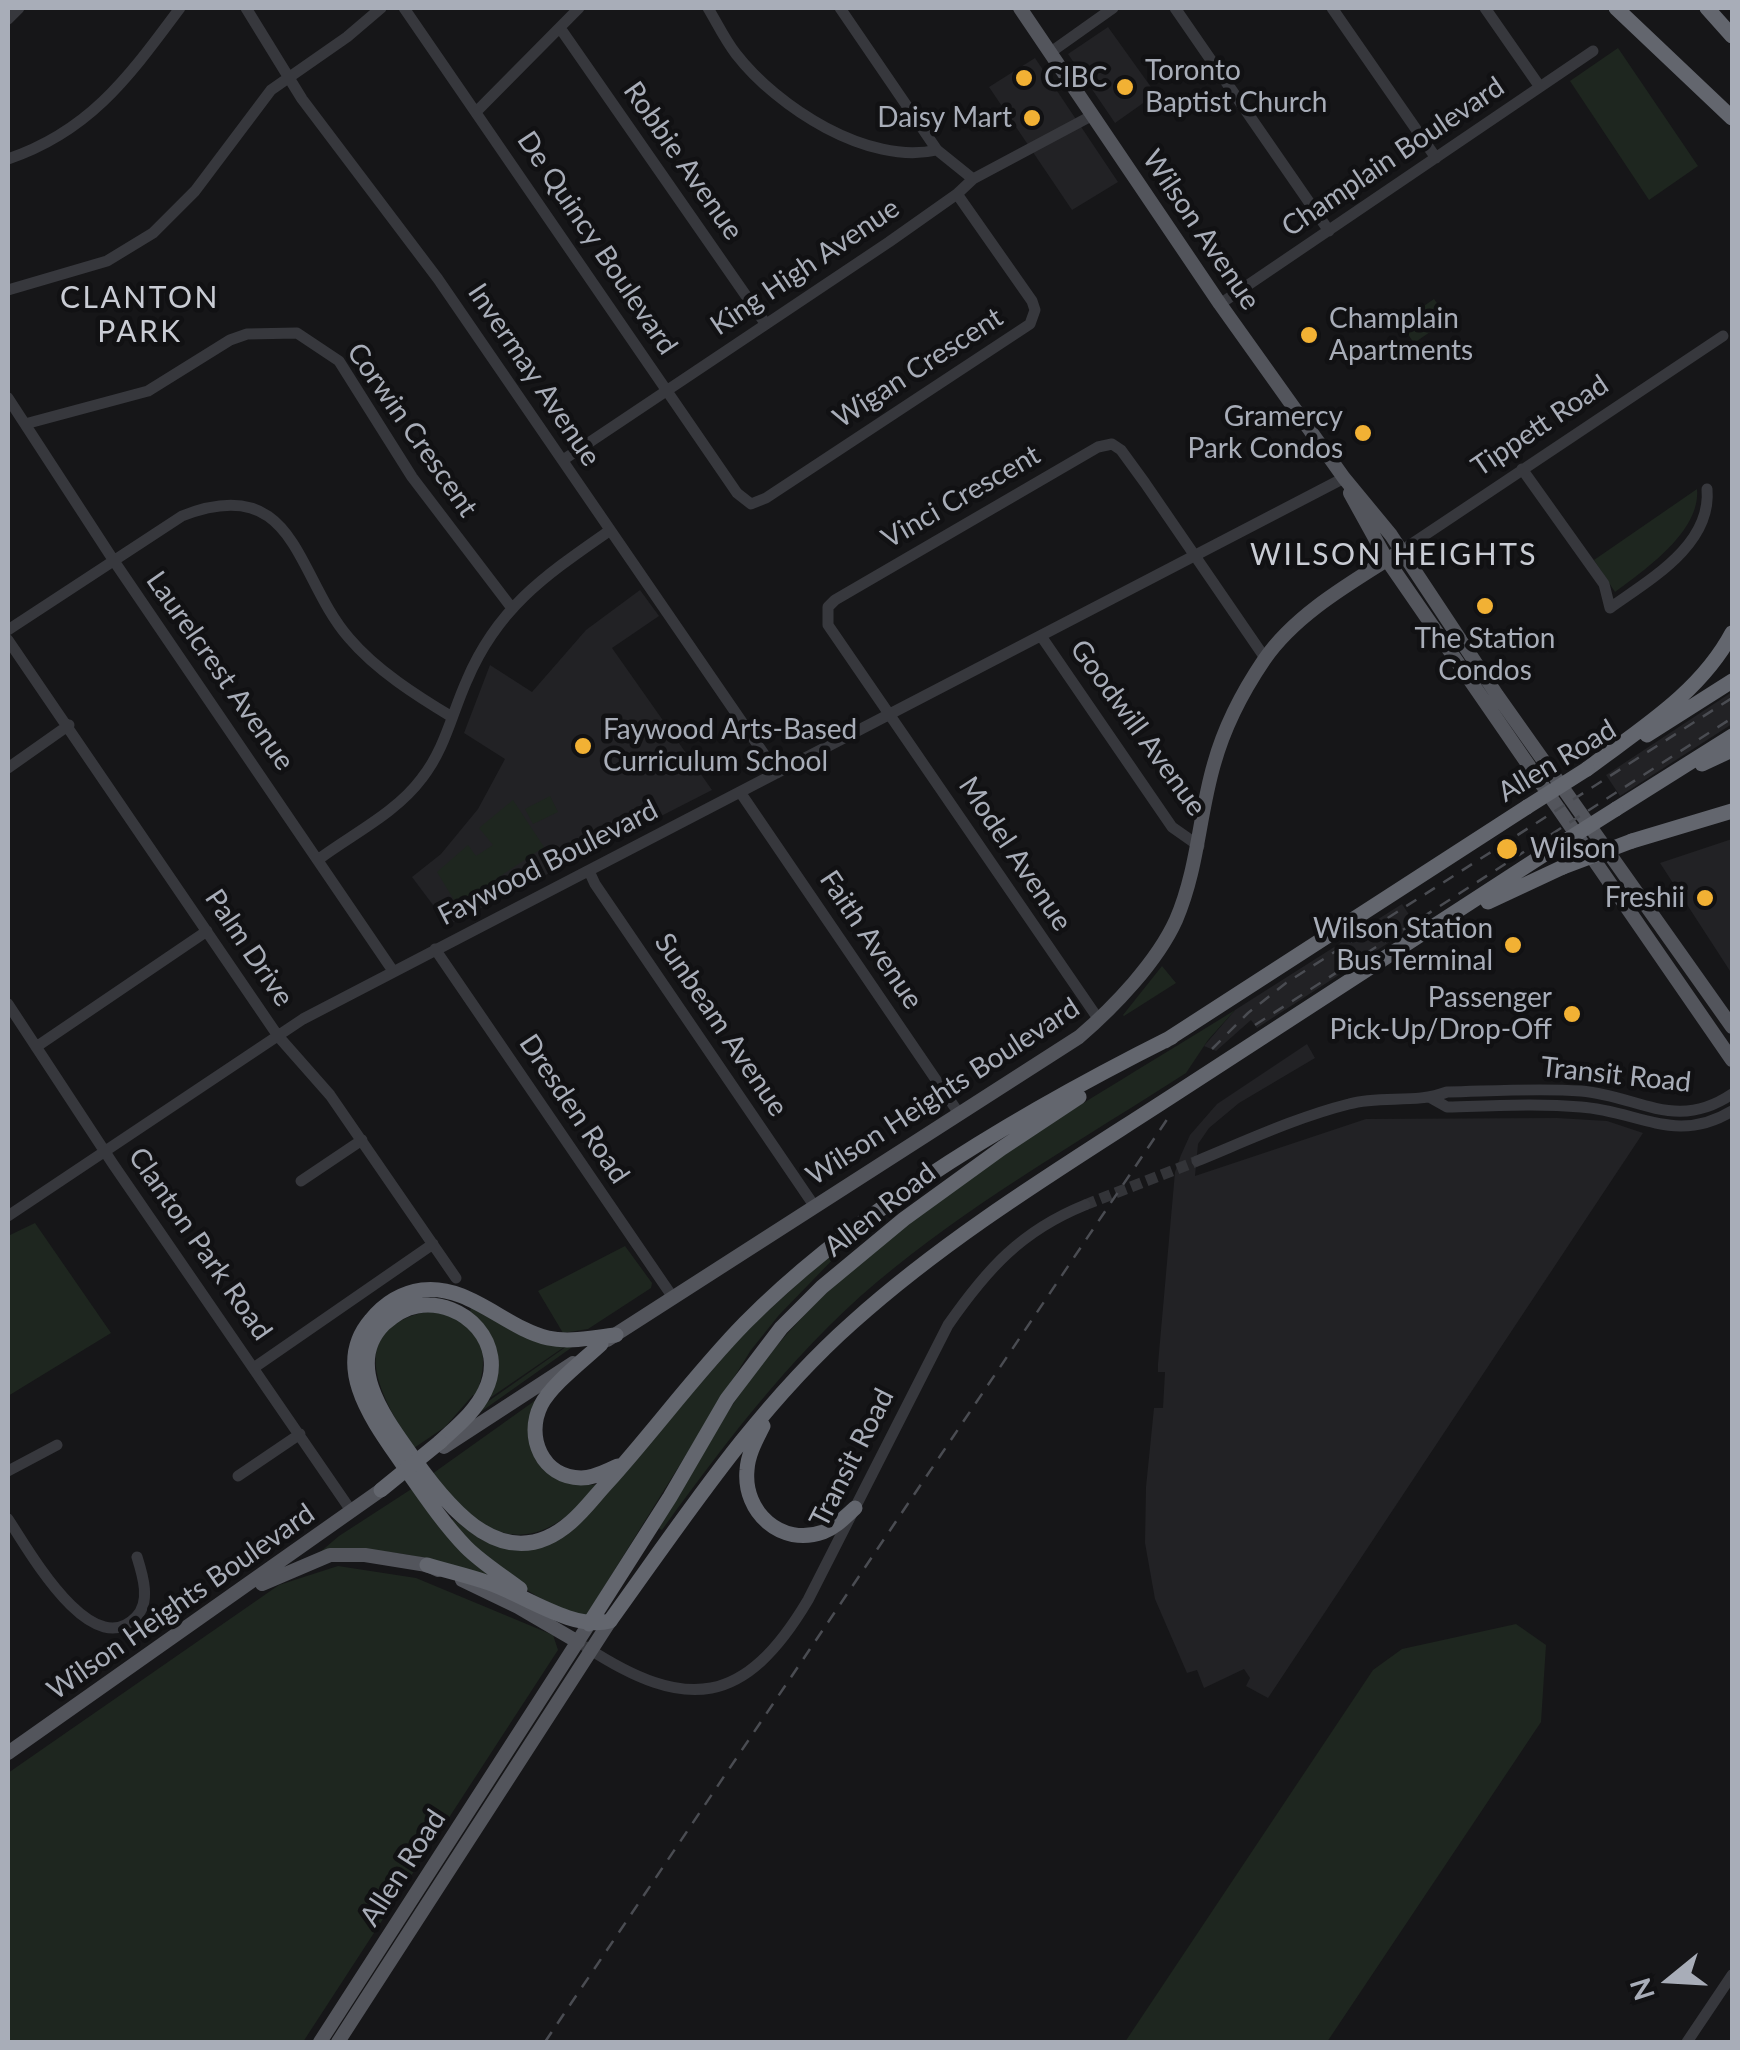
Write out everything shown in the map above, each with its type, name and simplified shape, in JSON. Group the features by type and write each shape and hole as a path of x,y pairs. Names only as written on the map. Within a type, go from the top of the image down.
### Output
{"highway":[{"path":"1616,8 1732,121"},
{"path":"1708,8 1732,36"},
{"path":"1586,769 1686,693 1721,653 1732,633"},
{"name":"Allen Road","path":"589,1624 670,1497 726,1399 781,1328 822,1287 904,1219 1002,1148 1172,1037 1586,769 1732,681"},
{"name":"Allen Road","path":"610,1621 728,1456 850,1324 913,1271 1085,1150 1732,736"},
{"path":"1649,789 1732,750"},
{"path":"1422,936 1505,892 1563,867 1732,811"},
{"path":"382,1490 442,1444 476,1407 486,1390 491,1355 479,1328 460,1312 447,1306 412,1307 400,1312 379,1330 369,1354 369,1376 386,1417 459,1516 490,1537 510,1542 539,1540 573,1521 687,1386 801,1268 904,1193 1025,1117 1172,1037"},
{"path":"546,1608 469,1550 434,1510 365,1409 355,1354 362,1330 380,1309 400,1295 425,1289 456,1294 544,1338 608,1339"},
{"path":"608,1339 543,1400 533,1422 537,1449 547,1464 563,1474 594,1477 626,1462"},
{"path":"774,1405 747,1465 747,1488 761,1516 778,1530 808,1535 833,1527 855,1508"},
{"path":"427,1565 489,1583 589,1624 610,1621"}],"main road":[{"name":"Wilson Avenue","path":"1020,8 1220,304 1401,551 1561,788 1732,1026"},
{"name":"Wilson Avenue","path":"1344,478 1387,560 1732,1060"},
{"name":"Tippett Road","path":"1387,560 1401,551"},
{"name":"Wilson Heights Boulevard","path":"442,1444 960,1115 1099,1020 1146,968 1175,922 1200,846 1214,764 1234,713 1266,658 1294,627 1387,560"},
{"name":"Wilson Heights Boulevard","path":"8,1753 382,1490"},
{"path":"225,1601 311,1560 330,1555 366,1555 427,1565 494,1594 578,1642"},
{"name":"Allen Road","path":"338,2042 610,1621"},
{"name":"Allen Road","path":"320,2042 589,1624"}],"street":[{"path":"8,19 19,8"},
{"path":"8,159 59,138 96,109 136,68 180,8"},
{"name":"Invermay Avenue","path":"246,8 288,77 438,278 777,773"},
{"path":"8,290 106,261 153,233 196,191 271,90 382,8"},
{"name":"De Quincy Boulevard","path":"404,8 738,492 751,504"},
{"path":"478,111 580,8"},
{"path":"708,8 734,53 771,91 813,120 879,150 917,154 937,150"},
{"path":"840,8 937,150 973,179"},
{"path":"1051,52 1114,8"},
{"path":"1175,8 1329,231"},
{"path":"1332,8 1436,158"},
{"path":"1485,8 1540,87"},
{"name":"Robbie Avenue","path":"560,28 765,324"},
{"name":"Champlain Boulevard","path":"1220,304 1592,51"},
{"name":"King High Avenue","path":"562,460 958,194 973,179 1093,115"},
{"name":"Wigan Crescent","path":"751,504 766,498 1030,324 1035,310 1032,301 958,194"},
{"name":"Corwin Crescent","path":"25,424 148,391 230,340 247,334 297,333 339,360 412,476 511,607"},
{"name":"Tippett Road","path":"1401,551 1724,336"},
{"name":"Laurelcrest Avenue","path":"8,398 393,972"},
{"name":"Vinci Crescent","path":"890,716 828,626 828,608 1098,446 1112,444 1122,450 1195,556"},
{"path":"1522,468 1604,584 1610,608 1679,554 1707,510 1707,489"},
{"name":"Faywood Boulevard","path":"8,1216 303,1019 1344,478"},
{"path":"8,630 166,526 198,510 242,508 275,520 295,542 326,609 350,640 367,657 452,718"},
{"path":"319,859 411,792 438,755 476,660 511,607 543,577 608,531"},
{"path":"1195,556 1266,658"},
{"name":"Goodwill Avenue","path":"1041,636 1172,827 1200,846"},
{"name":"Palm Drive","path":"8,640 278,1036 330,1095 456,1278"},
{"name":"Model Avenue","path":"890,716 1099,1020"},
{"path":"8,768 69,725"},
{"name":"Faith Avenue","path":"740,792 960,1115"},
{"name":"Sunbeam Avenue","path":"589,871 814,1207"},
{"path":"36,1047 207,930"},
{"name":"Dresden Road","path":"435,949 672,1296"},
{"name":"Clanton Park Road","path":"8,1004 352,1512"},
{"name":"Transit Road","path":"1197,1160 1367,1100 1431,1098 1447,1092 1572,1091 1684,1112 1713,1106 1732,1094"},
{"name":"Transit Road","path":"1431,1098 1446,1106 1597,1108 1665,1126 1708,1123 1732,1111"},
{"path":"301,1182 362,1140"},
{"name":"Transit Road","path":"578,1642 606,1654 646,1682 663,1687 702,1689 741,1676 762,1662 788,1634 948,1325 976,1285 1016,1245 1059,1216 1086,1204"},
{"path":"255,1368 433,1244"},
{"path":"238,1476 300,1434"},
{"path":"8,1472 57,1446"},
{"path":"8,1519 66,1604 108,1627 128,1624 142,1607 143,1577 137,1557"},
{"path":"1688,2042 1732,1974"}],"shaded area":[{"path":"1108,27 1156,94 1115,123 1068,54"},
{"path":"1618,48 1698,166 1649,200 1570,81"},
{"path":"1035,58 1118,182 1072,210 989,87"},
{"path":"1434,299 1448,319 1432,330 1418,310"},
{"path":"1416,312 1430,332 1414,343 1400,323"},
{"path":"1697,489 1696,505 1681,534 1655,561 1615,592 1594,560"},
{"name":"Faywood Arts-Based Curriculum School","path":"640,590 659,616 612,648 712,790 448,925 412,877 441,854 478,809 505,759 464,733 490,665 532,692 586,630"},
{"path":"1732,692 1732,724 1620,796 1606,775"},
{"path":"550,796 558,812 533,824 525,809"},
{"path":"513,800 544,847 457,905 437,872 468,845 476,856 493,845 479,828"},
{"path":"1732,839 1732,974 1660,863"},
{"path":"1402,904 1416,925 1257,1028 1251,1020 1216,1051 1204,1046 1235,1010"},
{"path":"1162,966 1176,983 1124,1016 1123,1015"},
{"path":"1235,1010 1186,1073 964,1216 860,1296 769,1391 662,1530 658,1528 722,1421 758,1370 798,1322 846,1275 897,1232 1006,1152"},
{"path":"1307,1044 1315,1058 1239,1103 1209,1128 1198,1144 1195,1176 1366,1119 1557,1118 1607,1121 1643,1133 1268,1698 1246,1686 1250,1678 1244,1669 1204,1688 1197,1670 1187,1673 1155,1599 1145,1543 1146,1487 1154,1408 1163,1408 1165,1372 1158,1372 1158,1364 1175,1172 1181,1155 1190,1135 1217,1104"},
{"path":"35,1223 111,1333 8,1396 8,1236"},
{"path":"625,1246 652,1283 651,1288 588,1329 563,1333 538,1291"},
{"path":"837,1248 841,1251 751,1350 586,1616 529,1591 449,1521 453,1519 495,1545 581,1522 746,1331"},
{"path":"471,1306 567,1345 487,1400 494,1381 470,1313"},
{"path":"436,1310 452,1316 473,1332 483,1353 481,1380 476,1396 445,1427 414,1448 380,1385 378,1346 387,1330 406,1318"},
{"path":"578,1343 475,1416 483,1405 570,1344"},
{"path":"540,1397 538,1462 551,1475 566,1482 600,1484 550,1526 521,1535 505,1533 470,1518 432,1474"},
{"path":"413,1488 491,1578 447,1564 386,1552 319,1553"},
{"path":"338,1566 416,1578 553,1635 558,1650 303,2042 8,2042 8,1773 279,1585"},
{"path":"1516,1624 1546,1645 1541,1722 1327,2042 1125,2042 1373,1670 1402,1649"}],"tunnel":[{"path":"1085,1205 1197,1161"}],"railway":[{"path":"1212,1049 1286,983 1732,698"},
{"path":"1255,1025 1732,718"},
{"path":"545,2042 1168,1118"}],"place":[{"name":"CIBC","path":"1024,78"},
{"name":"Toronto Baptist Church","path":"1125,87"},
{"name":"Daisy Mart","path":"1032,118"},
{"name":"Champlain Apartments","path":"1309,335"},
{"name":"Gramercy Park Condos","path":"1363,433"},
{"name":"The Station Condos","path":"1485,606"},
{"name":"Faywood Arts-Based Curriculum School","path":"583,746"},
{"name":"Wilson","path":"1507,849"},
{"name":"Freshii","path":"1705,898"},
{"name":"Wilson Station Bus Terminal","path":"1513,945"},
{"name":"Passenger Pick-Up/Drop-Off","path":"1572,1014"}],"district":[{"name":"CLANTON PARK","path":"140,315"},
{"name":"WILSON HEIGHTS","path":"1394,555"}]}
